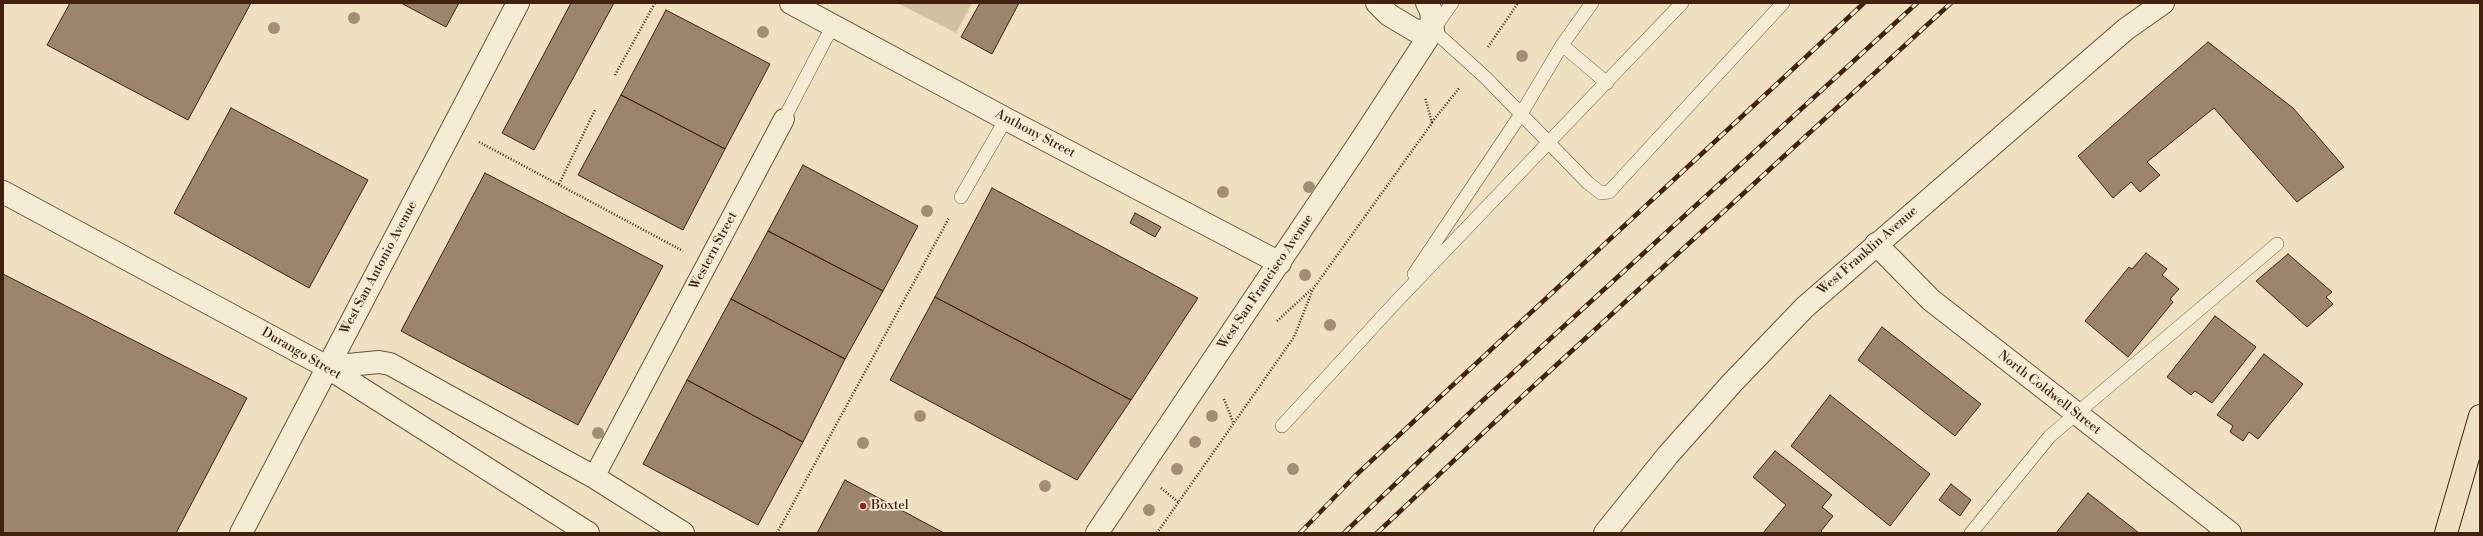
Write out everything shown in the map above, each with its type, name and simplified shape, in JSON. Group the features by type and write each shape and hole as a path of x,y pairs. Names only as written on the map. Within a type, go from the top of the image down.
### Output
{"highway":[{"path":"2446,533 2480,416"}],"street":[{"name":"West San Antonio Avenue","path":"241,533 518,3"},
{"name":"Anthony Street","path":"791,3 1006,119 1280,263"},
{"path":"1377,3 1389,15 1416,32 1433,30 1430,11 1426,3"},
{"name":"West Franklin Avenue","path":"1605,533 1668,455 1732,383 1805,307 2126,29 2163,3"},
{"name":"West San Francisco Avenue","path":"1097,533 1280,263 1433,30"},
{"name":"Western Street","path":"594,477 784,119"},
{"name":"Durango Street","path":"3,192 327,367 588,533"},
{"name":"North Coldwell Street","path":"1876,244 1931,300 2075,415 2230,533"},
{"path":"327,367 379,362 390,364 594,477 683,533"}],"lane":[{"path":"1452,3 1433,30 1521,114 1588,183 1602,193 1609,192 1783,3"},
{"path":"1394,304 1521,114 1562,45 1592,3"},
{"path":"1282,426 1394,304 1682,3"},
{"name":"Western Street","path":"784,119 833,25"},
{"path":"1562,45 1607,83"},
{"path":"961,197 1006,119"},
{"path":"1971,533 2050,436 2277,244"}],"path":[{"path":"615,75 655,3"},
{"path":"1487,47 1518,3"},
{"path":"1403,76 1422,88 1432,123"},
{"path":"1273,325 1313,289 1460,86"},
{"path":"559,184 595,110"},
{"path":"452,128 707,264"},
{"path":"777,533 961,197"},
{"path":"1157,533 1232,422 1294,337 1313,289"},
{"path":"1224,398 1232,422"},
{"path":"1171,495 1178,502"}],"shaded area":[{"path":"897,3 972,3 956,33"}],"building":[{"path":"70,3 251,3 188,120 47,45"},
{"path":"401,3 459,3 446,27"},
{"path":"571,3 614,3 534,150 502,133"},
{"path":"980,3 1019,3 992,54 961,37"},
{"path":"666,10 770,64 725,149 621,95"},
{"path":"2208,42 2293,108 2344,167 2297,202 2214,108 2147,162 2160,175 2140,192 2131,182 2113,198 2078,156"},
{"path":"621,95 725,149 683,230 578,175"},
{"path":"231,108 368,180 309,288 174,213"},
{"path":"803,165 918,226 883,291 768,231"},
{"path":"485,173 663,266 578,425 401,331"},
{"path":"992,188 1198,298 1131,400 935,297"},
{"path":"1135,213 1161,227 1155,237 1130,223"},
{"path":"768,231 883,291 845,359 731,299"},
{"path":"2146,253 2167,269 2162,275 2179,289 2170,299 2173,302 2128,357 2085,321 2129,267 2132,269"},
{"path":"2288,254 2332,292 2326,297 2333,304 2307,327 2256,281"},
{"path":"3,274 247,398 176,533 3,533"},
{"path":"935,297 1131,400 1077,480 890,380"},
{"path":"731,299 845,359 803,442 687,380"},
{"path":"2215,316 2256,347 2212,403 2195,391 2191,395 2167,377"},
{"path":"1882,327 1981,404 1955,436 1858,360"},
{"path":"2264,354 2303,384 2258,439 2249,432 2243,441 2230,432 2233,426 2217,415"},
{"path":"687,380 803,442 758,525 643,464"},
{"path":"1830,395 1930,474 1890,526 1791,446"},
{"path":"1775,451 1832,495 1822,507 1833,516 1821,531 1823,533 1763,533 1786,505 1753,477"},
{"name":"Boxtel","path":"845,480 944,533 817,533"},
{"path":"1951,484 1971,500 1960,516 1939,500"},
{"path":"2088,493 2139,533 2056,533"}],"railway":[{"path":"1300,533 1355,476 1864,3"},
{"path":"1344,533 1480,403 1917,3"},
{"path":"1377,533 1515,403 1951,3"}],"place":[{"name":"Boxtel","path":"863,506"}]}
